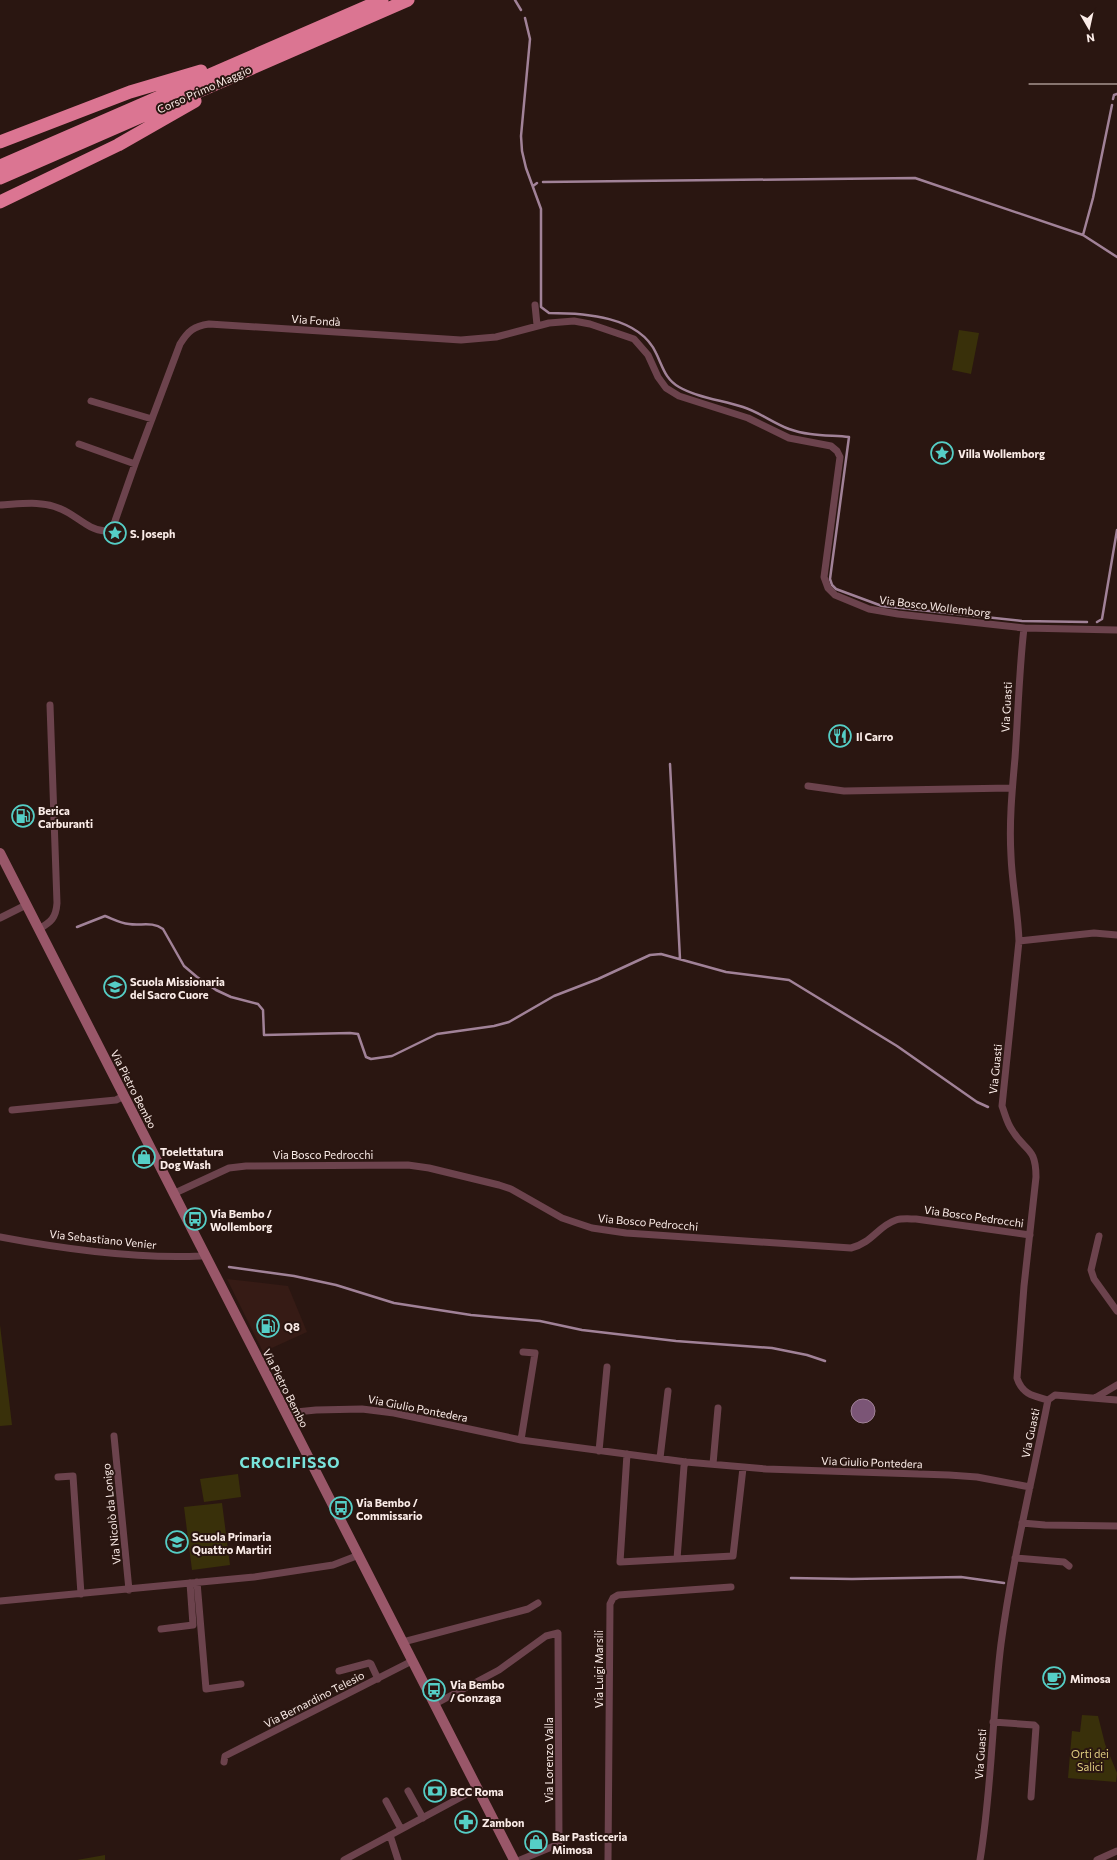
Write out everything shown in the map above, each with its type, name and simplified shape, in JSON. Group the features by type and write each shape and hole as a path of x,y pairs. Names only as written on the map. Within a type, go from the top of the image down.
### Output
{"highway":[{"name":"Corso Primo Maggio","path":"0,178 280,50 382,0"},
{"name":"Corso Primo Maggio","path":"0,166 280,50 408,0"},
{"path":"0,142 130,92 209,69 244,54 280,50"},
{"path":"0,202 118,145 205,95 251,73 280,50"}],"main road":[{"name":"Via Pietro Bembo","path":"0,853 175,1193 514,1860"}],"street":[{"path":"535,305 537,325"},
{"name":"Via Bosco Wollemborg","path":"537,325 563,322 581,322 628,335 642,346 648,355 658,377 666,388 679,396 748,418 789,438 831,446 837,451 840,457 824,572 828,588 835,595 869,609 898,614 1024,628 1117,630"},
{"name":"Via Fondà","path":"0,505 31,503 61,508 96,529 109,530 115,521 180,344 188,332 197,325 209,324 461,340 496,337 537,325"},
{"path":"91,401 152,419"},
{"path":"79,444 135,464"},
{"name":"Via Guasti","path":"980,1860 989,1789 993,1722 1001,1644 1014,1558 1048,1400 1026,1393 1019,1385 1017,1378 1036,1177 1036,1161 1032,1153 1012,1131 1002,1106 1019,941 1019,921 1011,856 1011,788 1015,759 1019,676 1024,628"},
{"path":"39,929 51,922 56,913 50,705"},
{"path":"808,786 844,791 1011,788"},
{"path":"0,918 26,905"},
{"path":"1019,941 1094,933 1117,935"},
{"path":"12,1110 116,1100 124,1096"},
{"name":"Via Bosco Pedrocchi","path":"175,1193 229,1168 246,1166 408,1166 429,1168 500,1185 511,1189 562,1218 592,1228 626,1233 851,1248 862,1246 886,1225 898,1220 916,1219 1030,1234"},
{"path":"1099,1236 1090,1270 1094,1279 1117,1311"},
{"name":"Via Sebastiano Venier","path":"0,1237 110,1252 173,1256 201,1256 205,1254"},
{"path":"521,1440 535,1353 523,1352"},
{"path":"599,1451 607,1368"},
{"path":"1095,1398 1117,1385"},
{"path":"660,1458 668,1391"},
{"path":"1048,1400 1055,1395 1117,1400"},
{"path":"713,1464 718,1408"},
{"name":"Via Giulio Pontedera","path":"287,1415 304,1411 362,1409 409,1416 521,1440 686,1462 743,1468 977,1477 1030,1488"},
{"name":"Via Nicolò da Lonigo","path":"114,1436 129,1590"},
{"path":"627,1454 620,1562 733,1556 743,1468"},
{"path":"677,1559 684,1466 686,1462"},
{"path":"58,1477 72,1476 81,1594"},
{"path":"1022,1523 1045,1525 1117,1526"},
{"path":"0,1601 254,1577 333,1565 359,1555"},
{"path":"1014,1558 1064,1562 1069,1566"},
{"path":"161,1629 193,1625 193,1583"},
{"path":"193,1583 206,1689 241,1684"},
{"name":"Via Luigi Marsili","path":"608,1860 610,1604 618,1595 731,1587"},
{"path":"403,1642 528,1609 538,1603"},
{"name":"Via Lorenzo Valla","path":"435,1704 499,1670 546,1636 558,1633 559,1844 520,1860"},
{"name":"Via Bernardino Telesio","path":"225,1759 412,1661"},
{"path":"340,1671 369,1663 371,1664 378,1679"},
{"path":"993,1722 1034,1725 1036,1727 1031,1797"},
{"path":"344,1860 478,1788"},
{"path":"408,1791 423,1818"},
{"path":"386,1801 402,1829"},
{"path":"390,1835 398,1860"},
{"path":"1097,1860 1117,1851"}],"shaded area":[{"path":"227,1279 288,1286 307,1332 263,1352"},
{"path":"863,1399 872,1402 875,1411 872,1420 863,1423 854,1420 851,1411 854,1402"}],"green space":[{"path":"959,330 979,333 971,374 952,370"},
{"path":"0,1325 12,1425 0,1426"},
{"path":"238,1474 241,1497 204,1502 200,1479"},
{"path":"222,1503 230,1565 192,1570 184,1507"},
{"name":"Orti dei Salici","path":"1082,1715 1098,1716 1105,1744 1117,1773 1116,1782 1068,1778 1072,1731 1080,1732"},
{"path":"105,1855 105,1860 77,1860"}],"waterway":[{"path":"515,0 521,10"},
{"path":"525,18 530,39 521,136 522,151 526,168 541,209 541,307 549,313 578,314 609,319 624,324 637,331 648,341 670,380 686,391 749,409 783,427 796,431 811,434 849,437 830,579 832,585 836,589 882,606 1022,621 1087,622"},
{"path":"1113,99 1114,95 1117,94"},
{"path":"1083,235 1093,198 1112,105"},
{"path":"543,182 915,178 1083,235 1117,257"},
{"path":"533,186 537,183"},
{"path":"1097,622 1102,619 1117,530"},
{"path":"670,764 680,959"},
{"path":"77,927 105,916 120,922 155,925 163,929 184,966 197,977 216,990 231,997 258,1004 263,1010 264,1035 358,1034 366,1057 371,1059 392,1056 437,1034 494,1026 509,1022 554,996 598,979 650,955 661,954 726,972 789,980 897,1046 977,1102 988,1107"},
{"path":"229,1267 294,1276 336,1285 394,1303 471,1315 540,1321 582,1330 676,1341 772,1348 807,1355 825,1361"},
{"path":"791,1578 852,1579 961,1577 1004,1583"}],"tram line":[{"path":"1029,84 1117,84"}],"place":[{"name":"Villa Wollemborg","path":"942,453"},
{"name":"S. Joseph","path":"115,533"},
{"name":"Il Carro","path":"840,736"},
{"name":"Berica Carburanti","path":"23,816"},
{"name":"Scuola Missionaria del Sacro Cuore","path":"115,987"},
{"name":"Toelettatura Dog Wash","path":"144,1157"},
{"name":"Via Bembo / Wollemborg","path":"195,1219"},
{"name":"Q8","path":"268,1326"},
{"name":"Via Bembo / Commissario","path":"341,1508"},
{"name":"Scuola Primaria Quattro Martiri","path":"177,1542"},
{"name":"Mimosa","path":"1054,1678"},
{"name":"Via Bembo / Gonzaga","path":"434,1690"},
{"name":"BCC Roma","path":"435,1791"},
{"name":"Zambon","path":"466,1822"},
{"name":"Bar Pasticceria Mimosa","path":"536,1842"}],"district":[{"name":"CROCIFISSO","path":"290,1462"}]}
